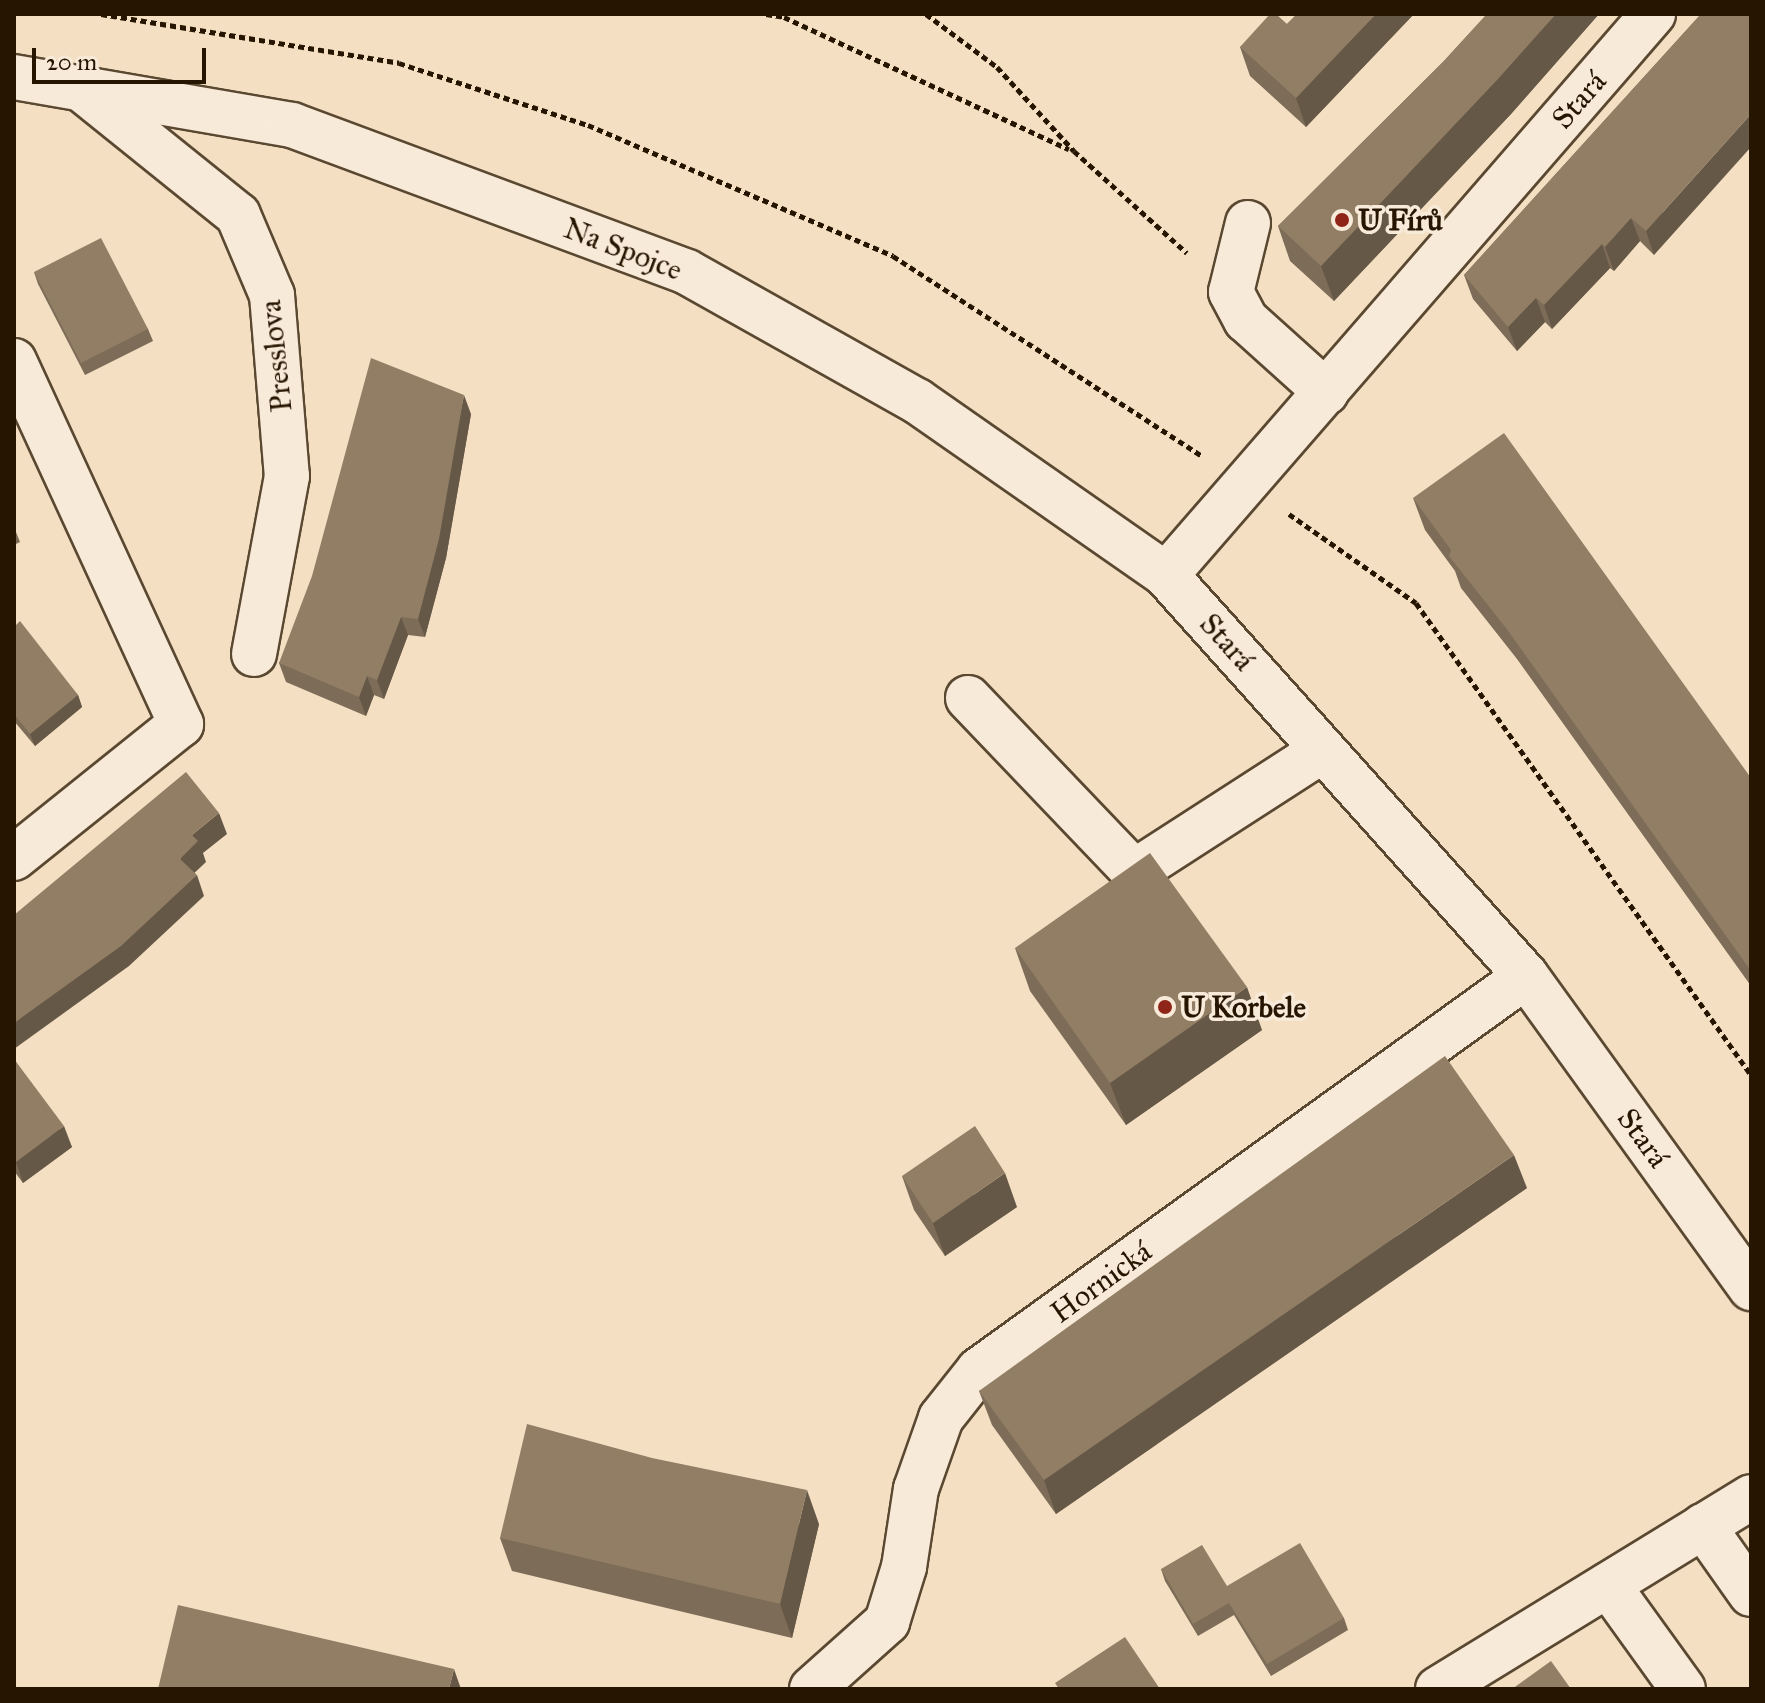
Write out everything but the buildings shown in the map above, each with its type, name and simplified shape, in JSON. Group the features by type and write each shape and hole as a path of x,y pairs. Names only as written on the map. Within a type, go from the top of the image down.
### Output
{"street":[{"name":"Stará","path":"1653,14 1166,575 1526,976 1751,1288"},
{"name":"Na Spojce","path":"14,77 292,125 687,272 917,401 1166,575"},
{"name":"Presslova","path":"80,89 238,215 272,295 287,476 254,654"},
{"path":"1248,223 1231,292 1246,320 1326,392"},
{"path":"14,361 181,724 14,858"},
{"path":"968,698 1134,872 1323,750"},
{"name":"Hornická","path":"812,1689 887,1622 904,1567 916,1489 941,1418 979,1370 1526,976"},
{"path":"1438,1689 1751,1497"},
{"path":"1703,1526 1751,1594"},
{"path":"1608,1585 1683,1689"}],"path":[{"path":"766,14 784,17 1074,151"},
{"path":"926,14 997,67 1074,151 1231,292"}],"place":[{"name":"U Fírů","path":"1342,220"},
{"name":"U Korbele","path":"1165,1007"}]}
